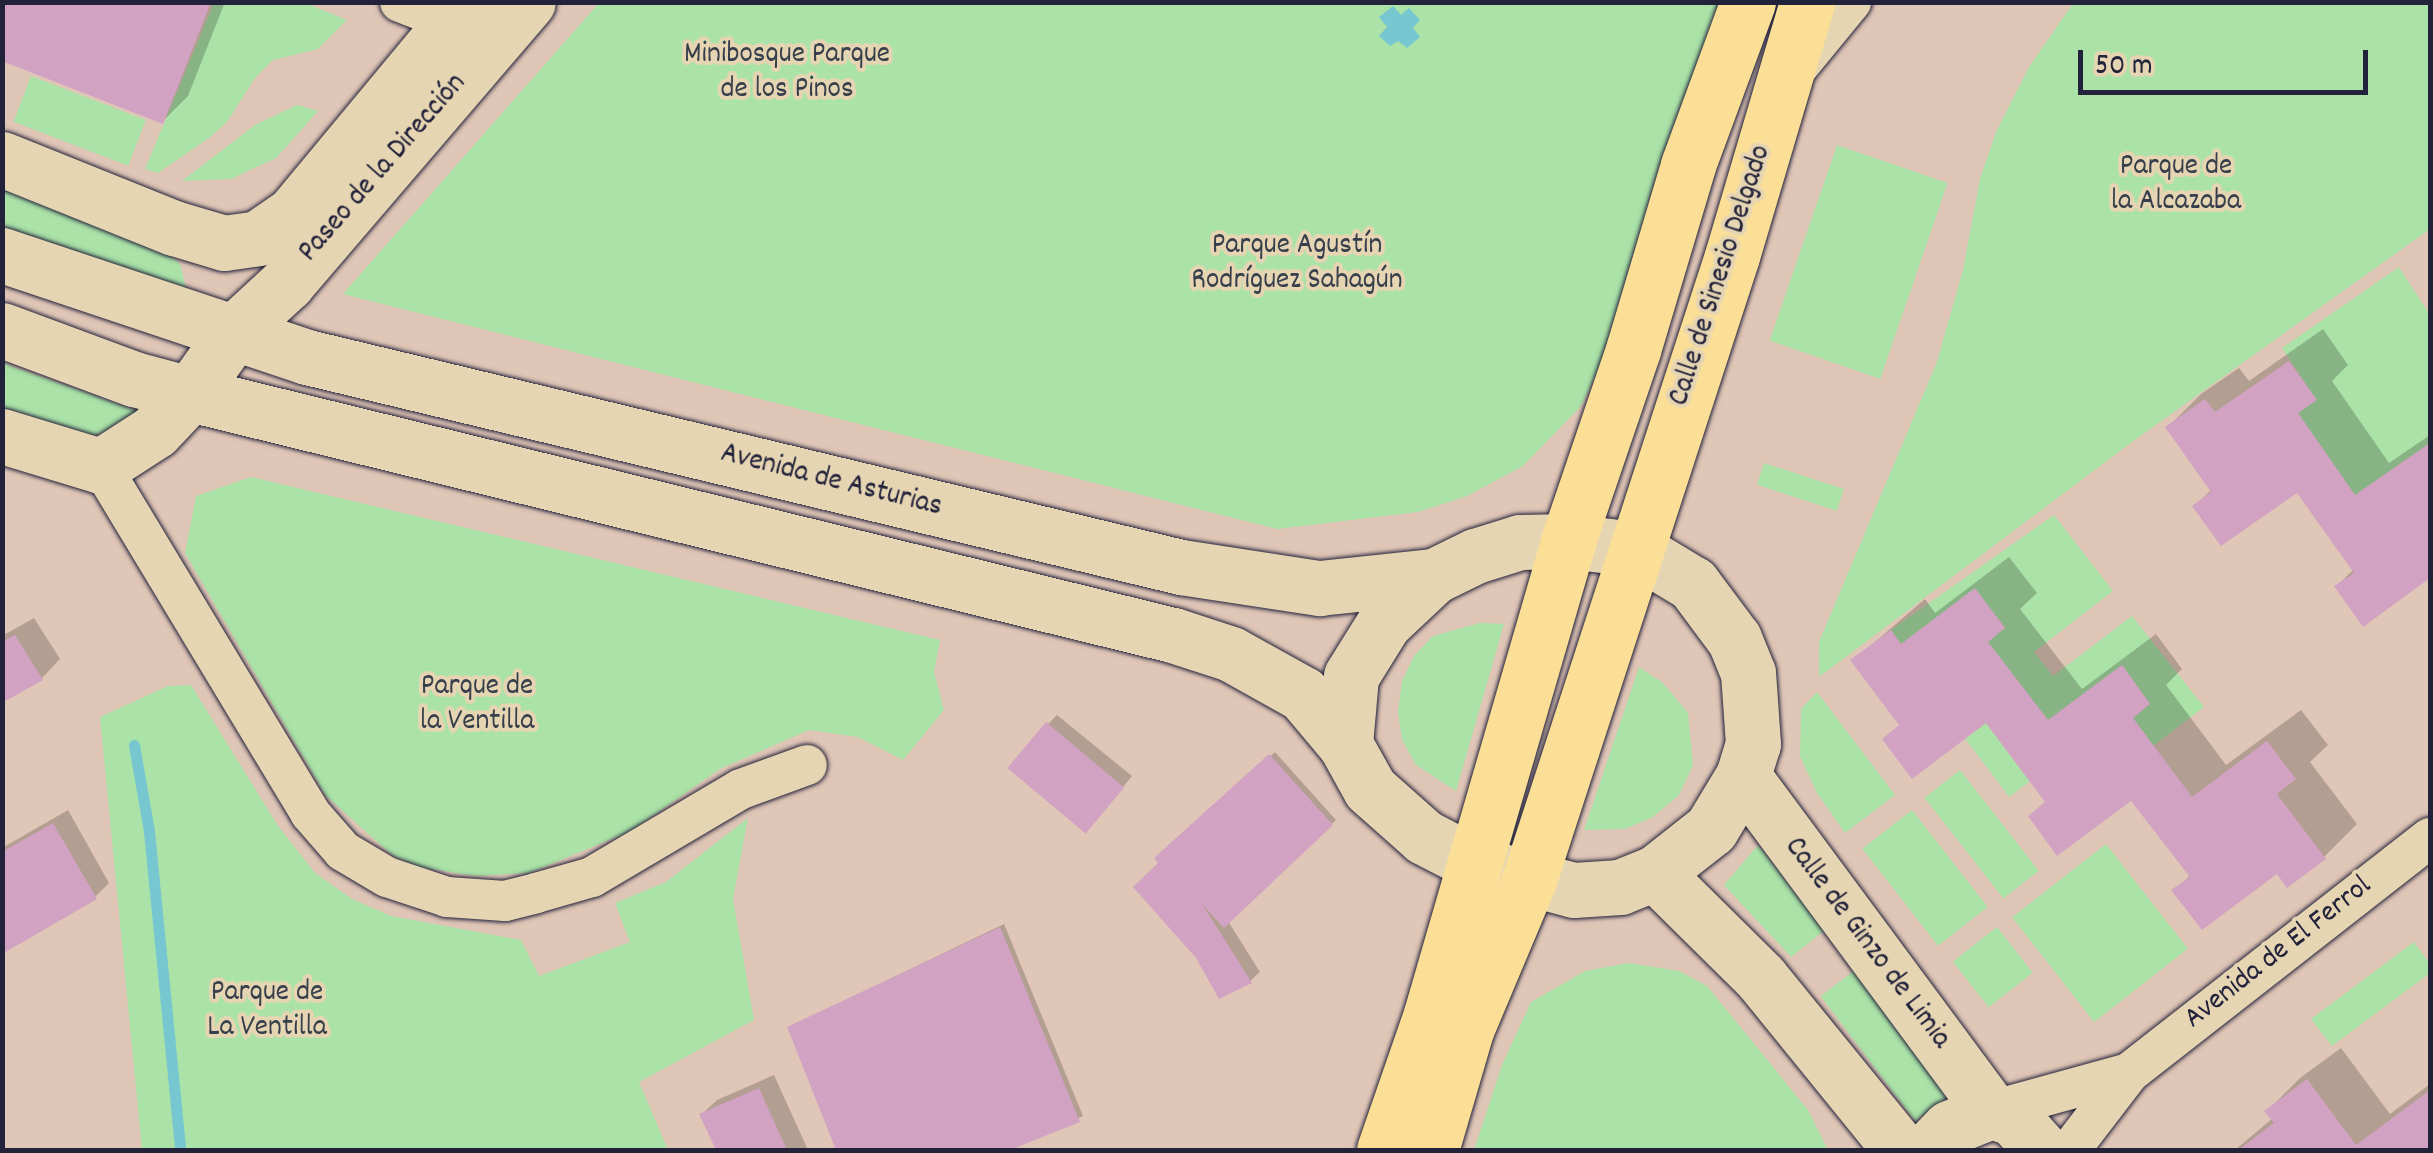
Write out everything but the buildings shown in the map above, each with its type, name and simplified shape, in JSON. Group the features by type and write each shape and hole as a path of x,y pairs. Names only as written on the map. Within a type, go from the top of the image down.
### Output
{"main road":[{"name":"Paseo de la Dirección","path":"235,331 287,284 528,2"},
{"name":"Calle de Sinesio Delgado","path":"1384,1150 1476,864 1568,541 1633,350 1688,165 1748,2"},
{"name":"Calle de Sinesio Delgado","path":"1431,1150 1466,1030 1529,880 1732,256 1807,2"},
{"name":"Paseo de la Dirección","path":"174,228 224,243 258,238 280,225 461,12"},
{"path":"2,159 174,228 215,285 235,331 190,394 155,431 101,466 2,436"},
{"name":"Avenida de Asturias","path":"2,255 324,360 1181,567 1320,588 1434,576"},
{"path":"2,330 134,379 190,394 1172,635 1231,654 1303,694 1345,744 1370,789 1398,818 1476,864 1574,890 1620,887 1656,874 1711,829 1743,776 1753,744 1748,673 1734,639 1693,584 1635,549 1568,541 1520,542 1474,556 1434,576 1384,622 1351,676 1345,744"},
{"name":"Calle de Ginzo de Limia","path":"1743,776 1991,1111 2013,1118 2042,1150"},
{"path":"1656,874 1761,978 1901,1150"},
{"path":"1928,1150 1949,1128 1991,1111"}],"street":[{"path":"400,2 461,12"},
{"path":"1780,92 1850,2"},
{"path":"101,466 310,813 344,851 387,877 446,897 505,901 536,893 592,877 742,789 807,765"},
{"name":"Avenida de El Ferrol","path":"2070,1150 2129,1073 2430,838"},
{"name":"Avenida de El Ferrol","path":"1991,1111 2129,1073"}],"green space":[{"name":"Parque de la Alcazaba","path":"2074,2 2430,3 2430,229 2136,439 1819,677 1819,642 1937,362 1963,270 1980,179 1996,132 2029,67"},
{"path":"214,3 305,3 347,20 318,49 273,60 255,78 227,122 209,138 158,173 145,169"},
{"name":"Parque Agustín Rodríguez Sahagún","path":"599,3 1721,3 1610,347 1581,406 1523,466 1467,496 1418,512 1277,529 343,294"},
{"path":"31,76 146,120 128,166 13,122"},
{"path":"297,105 318,111 276,158 231,179 182,181 255,125"},
{"path":"1837,145 1948,183 1880,379 1770,341"},
{"path":"2,183 154,244 180,264 189,300 3,227"},
{"path":"2399,267 2430,315 2430,443 2355,495 2298,413 2316,399 2282,348"},
{"path":"2,363 138,411 107,433 83,436 3,410"},
{"path":"1764,463 1844,489 1837,511 1757,485"},
{"name":"Parque de la Ventilla","path":"251,477 940,640 934,672 944,710 903,760 858,737 809,730 720,769 631,831 529,873 476,876 417,867 392,855 326,796 185,553 196,496"},
{"path":"2054,515 2113,591 2034,652 2053,676 2132,616 2204,707 2153,746 2133,718 2150,704 2122,665 2048,720 1988,642 2005,627 1975,589 1901,644 1891,630"},
{"path":"1480,623 1504,624 1456,791 1416,765 1402,740 1398,712 1402,681 1414,656 1433,636"},
{"path":"1639,667 1663,683 1688,713 1693,765 1679,795 1653,817 1625,829 1584,830"},
{"name":"Parque de La Ventilla","path":"191,685 278,826 315,873 352,899 391,916 521,940 539,976 630,942 615,903 666,882 748,818 733,899 754,1020 639,1082 668,1150 142,1150 100,717 168,686"},
{"path":"1817,692 1895,795 1845,833 1817,793 1800,756 1801,709"},
{"path":"1986,723 2030,781 2009,797 1965,739"},
{"path":"1960,770 2039,871 2003,899 1925,798"},
{"path":"1912,810 1988,907 1938,946 1862,849"},
{"path":"2106,844 2188,949 2094,1022 2012,917"},
{"path":"1758,845 1825,930 1791,957 1724,885"},
{"path":"1997,927 2033,973 1989,1007 1953,961"},
{"path":"2414,942 2430,964 2430,973 2332,1046 2311,1019"},
{"path":"1629,963 1679,971 1707,986 1808,1110 1828,1150 1474,1150 1502,1065 1531,1002 1585,971"},
{"path":"1855,970 1949,1095 1915,1121 1821,996"}],"water":[{"path":"1393,6 1401,15 1409,8 1420,20 1413,28 1420,37 1407,48 1398,41 1390,46 1379,36 1387,27 1379,17"}],"waterway":[{"path":"134,745 149,831 180,1150"}],"park label":[{"name":"Minibosque Parque de los Pinos","path":"787,73"}]}
